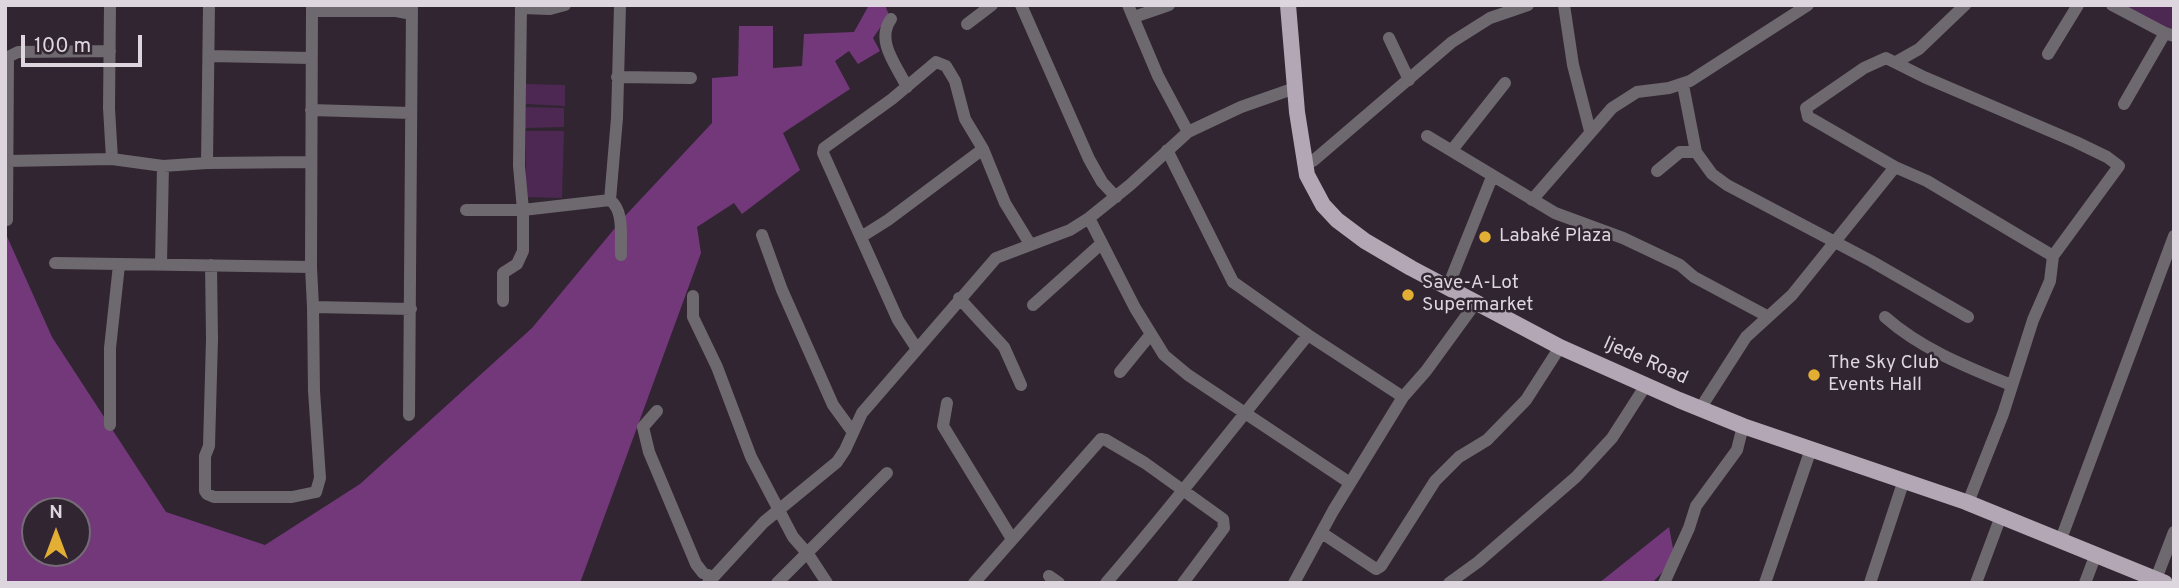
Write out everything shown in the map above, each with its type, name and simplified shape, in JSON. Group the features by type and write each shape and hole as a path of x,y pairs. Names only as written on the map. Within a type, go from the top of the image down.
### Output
{"main road":[{"name":"Ijede Road","path":"1287,5 1294,88 1307,175 1323,205 1336,220 1365,241 1560,347 1646,385 1743,425 1904,480 2163,578"},
{"name":"Ijede Road","path":"1296,5 1305,109 1313,161 1321,184 1343,214 1371,234 1566,340 1705,401 1971,495 2064,531 2163,578"}],"street":[{"path":"110,5 109,108 112,159"},
{"path":"207,163 209,5"},
{"path":"503,301 503,273 517,264 523,251 519,166 521,7 550,9 565,5"},
{"path":"605,5 620,6 616,132 610,201"},
{"path":"967,24 992,5"},
{"path":"1021,5 1089,159 1102,182 1116,197"},
{"path":"1169,5 1131,11 1158,76 1188,132"},
{"path":"1313,161 1443,50 1479,24 1504,12 1528,5"},
{"path":"1564,5 1576,78 1590,131"},
{"path":"1532,200 1612,108 1637,92 1683,85 1808,5"},
{"path":"1896,62 1919,49 1965,5"},
{"path":"2048,54 2078,5"},
{"path":"2112,5 2169,34 2124,104"},
{"path":"211,265 212,339 205,491 210,495 292,497 316,492 319,486 314,391 310,162 312,8 412,10 409,415"},
{"path":"891,19 884,39 907,87"},
{"path":"1389,37 1409,80"},
{"path":"8,220 8,57 18,52 110,51"},
{"path":"209,56 311,58"},
{"path":"1971,495 2003,414 2033,320 2050,281 2053,256 2119,166 2108,157 2076,142 1886,58 1864,68 1806,108 1808,117 1895,167 1938,187 2053,256"},
{"path":"917,349 898,320 823,153 824,148 907,87 936,62 946,66 955,81 965,119 983,149 1005,203 1030,244"},
{"path":"617,77 691,78"},
{"path":"1452,150 1505,83"},
{"path":"1683,85 1696,152 1712,174 1727,185 1968,317"},
{"path":"657,411 643,427 649,452 696,564 710,581 751,534 837,462 862,413 996,258 1070,230 1089,218 1188,132 1241,107 1294,88"},
{"path":"311,110 411,113"},
{"path":"1427,136 1555,213 1623,238 1680,265 1694,277 1767,316"},
{"path":"861,237 983,149"},
{"path":"1167,150 1233,282 1403,397"},
{"path":"1657,171 1680,152 1696,152"},
{"path":"8,161 112,159 163,166 310,162"},
{"path":"161,264 163,166"},
{"path":"1705,401 1746,337 1792,295 1895,167"},
{"path":"1451,279 1493,177"},
{"path":"466,210 523,210 610,201 619,213 621,255"},
{"path":"1089,218 1164,355 1173,364 1350,483"},
{"path":"762,235 782,290 834,405 852,431"},
{"path":"2064,531 2174,236"},
{"path":"1033,305 1102,243"},
{"path":"55,263 311,267"},
{"path":"110,425 110,348 119,265"},
{"path":"693,296 693,317 717,367 751,457 793,537 827,583"},
{"path":"959,298 1004,347 1021,385"},
{"path":"1294,583 1350,483 1403,397 1426,371 1476,301"},
{"path":"313,307 411,309"},
{"path":"1885,317 1922,344 1966,367 2011,385"},
{"path":"1119,372 1151,334"},
{"path":"1107,583 1308,335"},
{"path":"1322,533 1376,569 1381,566 1435,481 1459,457 1487,440 1526,400 1560,347"},
{"path":"1450,583 1576,477 1612,438 1646,385"},
{"path":"947,403 943,425 1012,539"},
{"path":"1664,583 1696,506 1737,450 1743,425"},
{"path":"974,583 1101,439 1146,463 1220,516 1224,523 1224,528 1183,583"},
{"path":"1765,583 1811,449"},
{"path":"777,583 887,473"},
{"path":"1870,583 1904,480"},
{"path":"1976,583 2001,516"},
{"path":"2163,578 2174,532"},
{"path":"2085,583 2096,554"}],"shaded area":[{"path":"869,5 885,5 889,15 873,38 880,51 858,64 849,51 835,61 850,89 783,133 800,170 742,214 734,203 697,227 701,253 580,583 5,583 5,232 52,337 166,512 265,545 360,484 532,328 625,216 712,123 712,78 738,76 739,26 773,26 773,68 802,66 804,34 854,32"},
{"path":"2109,5 2174,5 2174,42 2171,41"},
{"path":"526,84 565,85 565,106 526,104"},
{"path":"526,107 564,108 564,127 525,128"},
{"path":"526,131 564,131 562,198 526,197"},
{"path":"1669,527 1675,559 1652,583 1599,583"}],"place":[{"name":"Labaké Plaza","path":"1485,237"},
{"name":"Save-A-Lot Supermarket","path":"1408,295"},
{"name":"The Sky Club Events Hall","path":"1814,375"}]}
